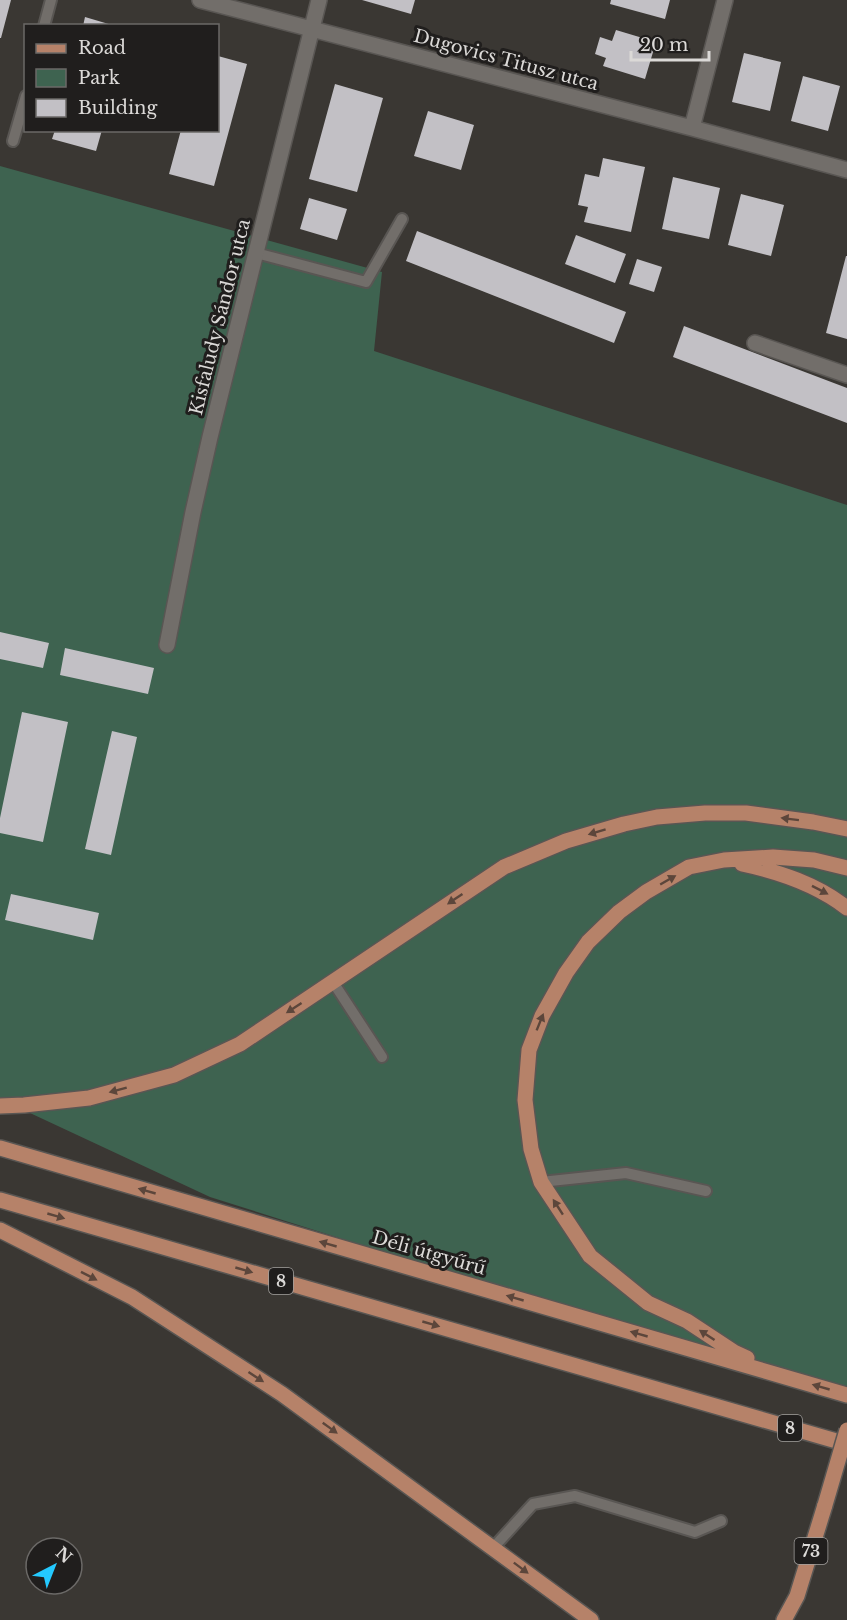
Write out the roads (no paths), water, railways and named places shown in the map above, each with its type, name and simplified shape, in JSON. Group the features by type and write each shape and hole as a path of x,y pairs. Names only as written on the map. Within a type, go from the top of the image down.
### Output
{"main road":[{"path":"0,1106 89,1098 174,1075 240,1044 504,867 566,842 624,824 681,815 746,813 847,829"},
{"path":"796,1380 734,1352 687,1322 648,1303 590,1256 541,1182 531,1149 525,1100 529,1050 542,1016 561,982 588,942 619,912 646,892 688,867 724,860 773,857 814,860 847,868"},
{"path":"724,860 772,870 804,882 831,896 847,908"},
{"name":"Déli útgyűrű","path":"0,1148 847,1395"},
{"name":"8","path":"0,1200 847,1444"},
{"path":"0,1230 132,1298 282,1394 591,1620"},
{"name":"73","path":"784,1620 797,1596 847,1430"},
{"name":"73","path":"797,1596 800,1620"}],"street":[{"name":"Dugovics Titusz utca","path":"200,0 847,170"},
{"name":"Kisfaludy Sándor utca","path":"167,645 197,491 228,358 319,0"},
{"path":"692,128 724,0"},
{"path":"755,343 847,375"}],"lane":[{"path":"45,24 51,0"},
{"path":"13,141 24,103"},
{"path":"256,253 366,282 402,219"},
{"path":"333,982 382,1058"},
{"path":"541,1182 626,1173 706,1191"},
{"path":"494,1548 533,1504 575,1497 695,1532 721,1521"}]}
